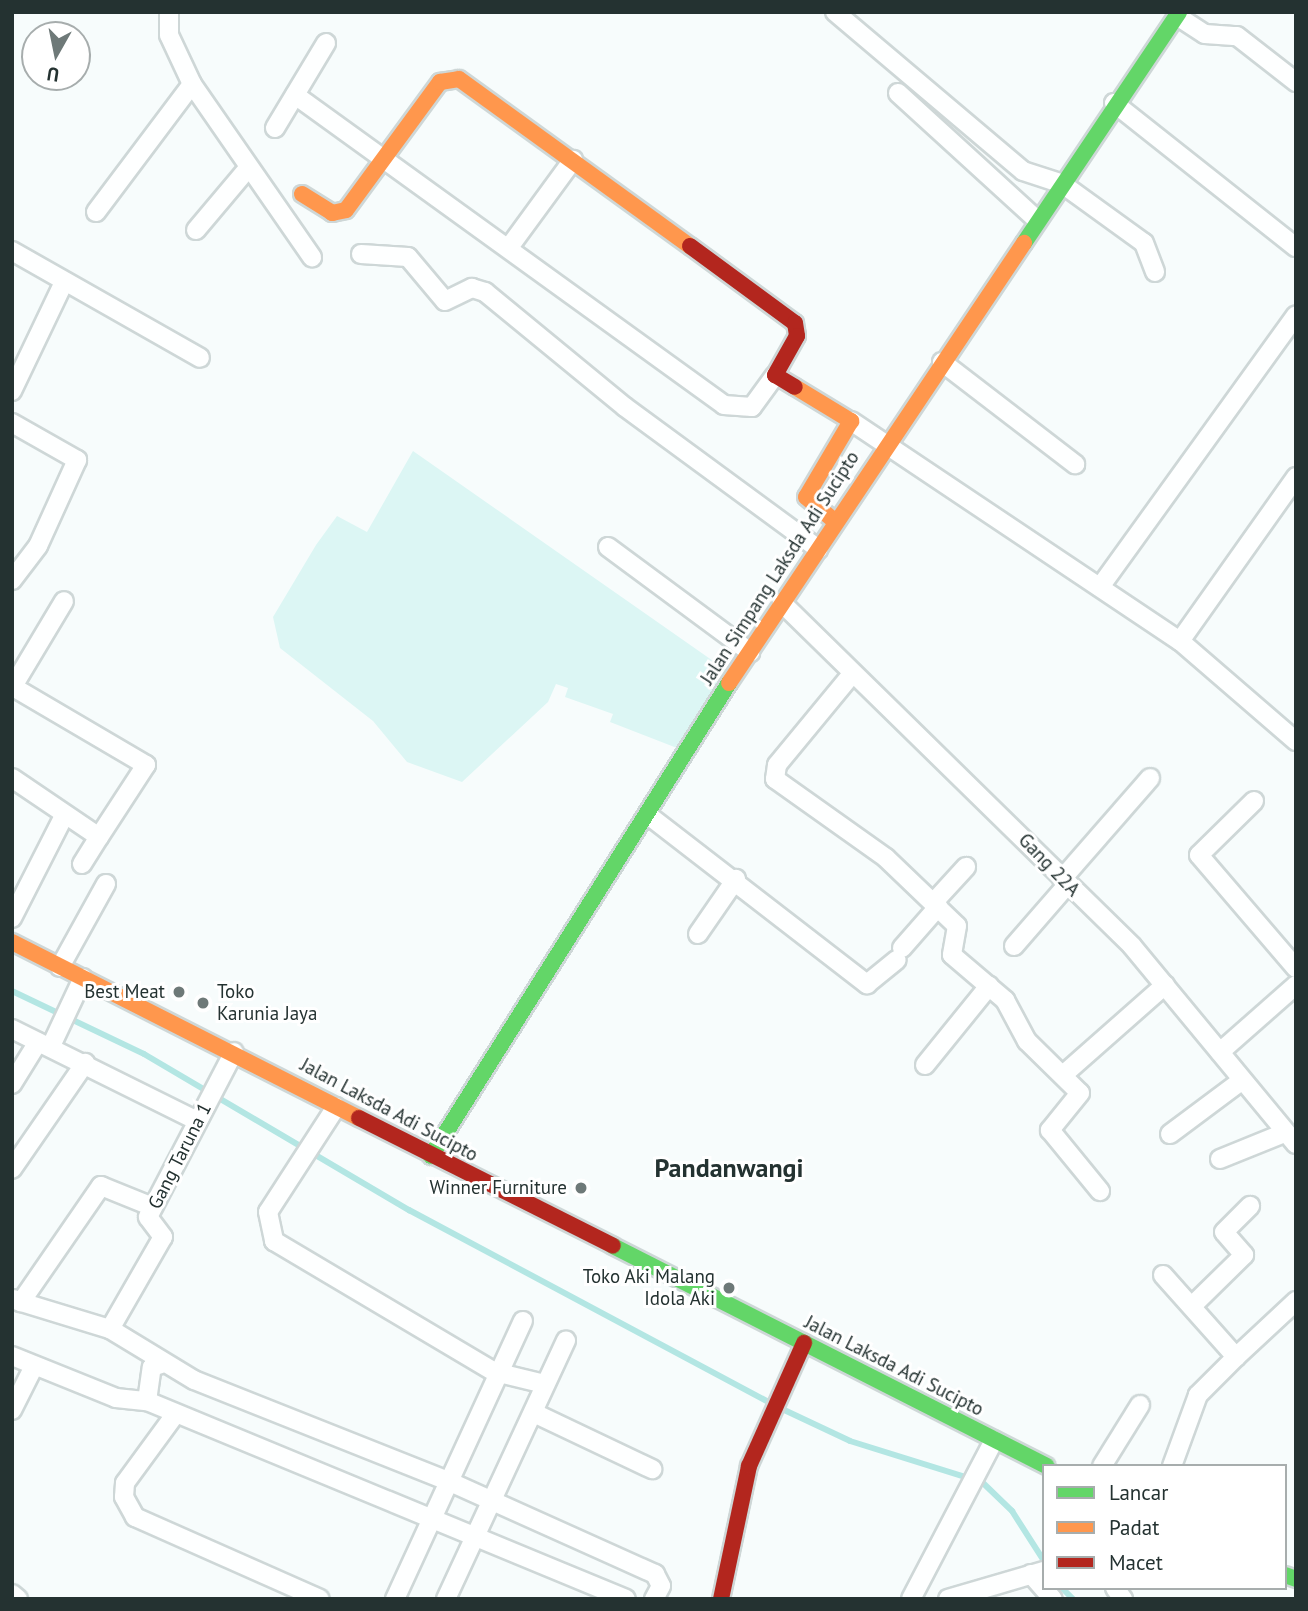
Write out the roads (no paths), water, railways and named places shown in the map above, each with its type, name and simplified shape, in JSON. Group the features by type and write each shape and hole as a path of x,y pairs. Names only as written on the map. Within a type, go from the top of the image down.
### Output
{"street":[{"path":"169,12 169,35 192,84 312,257"},
{"path":"835,12 1023,171 1061,183 1144,243 1155,272"},
{"path":"1178,14 1205,34 1237,36 1296,82"},
{"name":"Jalan Simpang Laksda Adi Sucipto","path":"431,1156 563,939 648,815 782,603 1036,219 1178,14"},
{"path":"275,128 326,43"},
{"path":"295,95 383,160 510,246 730,408 752,407 775,375 797,336 795,323 573,160 453,76 423,103 383,160 343,211 332,213 302,194"},
{"path":"96,212 192,84"},
{"path":"898,93 1036,219"},
{"path":"1114,103 1296,247"},
{"path":"510,246 573,160"},
{"path":"196,230 249,167"},
{"path":"12,251 200,358"},
{"path":"362,254 408,257 444,301 472,288 485,292 625,407 818,549"},
{"path":"12,391 16,371 64,282"},
{"path":"1100,587 1296,315"},
{"path":"942,362 1075,464"},
{"path":"775,375 888,442 1180,641 1296,741"},
{"path":"836,522 811,506 807,493 851,421"},
{"path":"12,423 77,460 38,546 12,580"},
{"path":"1180,641 1296,477"},
{"path":"608,547 750,652"},
{"path":"64,601 13,687 146,765 82,864"},
{"name":"Gang 22A","path":"782,603 1065,882 1165,985 1290,1138"},
{"path":"852,674 773,775 815,813 886,858 961,930 952,955 1005,1000 1027,1041 1080,1093 1050,1130 1100,1191"},
{"path":"12,778 64,816 100,837"},
{"path":"1014,946 1150,778"},
{"path":"1254,801 1199,855 1296,968"},
{"path":"648,815 736,879 867,984 899,954 966,867"},
{"path":"12,918 64,816"},
{"path":"698,934 736,879"},
{"path":"60,967 106,884"},
{"name":"Jalan Laksda Adi Sucipto","path":"12,942 234,1052 431,1156 1042,1464"},
{"path":"12,1084 49,1040 83,978"},
{"path":"1063,1075 1165,985"},
{"path":"1220,1052 1296,985"},
{"path":"925,1065 989,986"},
{"path":"12,1029 49,1040 85,1063 200,1116"},
{"name":"Gang Taruna 1","path":"110,1329 163,1237 148,1221 234,1052"},
{"path":"12,1169 85,1063"},
{"path":"1170,1134 1241,1081"},
{"path":"336,1107 268,1212 274,1241 495,1372 545,1384"},
{"path":"1220,1159 1290,1138"},
{"path":"153,1208 101,1186 17,1300 110,1329 161,1364 447,1481 655,1574 661,1586 654,1599"},
{"path":"1192,1306 1244,1255 1224,1231 1250,1206"},
{"path":"1163,1275 1236,1357"},
{"path":"1173,1464 1198,1395 1296,1301"},
{"path":"395,1599 495,1372 523,1321"},
{"path":"446,1599 566,1341"},
{"path":"722,1599 738,1506 768,1421 804,1343"},
{"path":"12,1356 116,1398 147,1401 174,1416 433,1515 626,1599"},
{"path":"147,1401 152,1367 161,1364"},
{"path":"12,1410 34,1366"},
{"path":"1103,1464 1140,1405"},
{"path":"534,1413 652,1469"},
{"path":"174,1416 125,1483 124,1497 135,1517 320,1599"},
{"path":"911,1599 995,1440"},
{"path":"948,1599 1036,1573"},
{"path":"12,1594 18,1599"}],"waterway":[{"path":"12,991 144,1054 409,1210 771,1403"},
{"path":"780,1408 850,1441 982,1482 1012,1511 1042,1558"},
{"path":"1064,1590 1073,1599"}],"place":[{"name":"Best Meat","path":"179,992"},
{"name":"Toko Karunia Jaya","path":"203,1003"},
{"name":"Winner Furniture","path":"581,1188"},
{"name":"Toko Aki Malang Idola Aki","path":"729,1288"}],"district":[{"name":"Pandanwangi","path":"729,1168"}]}
